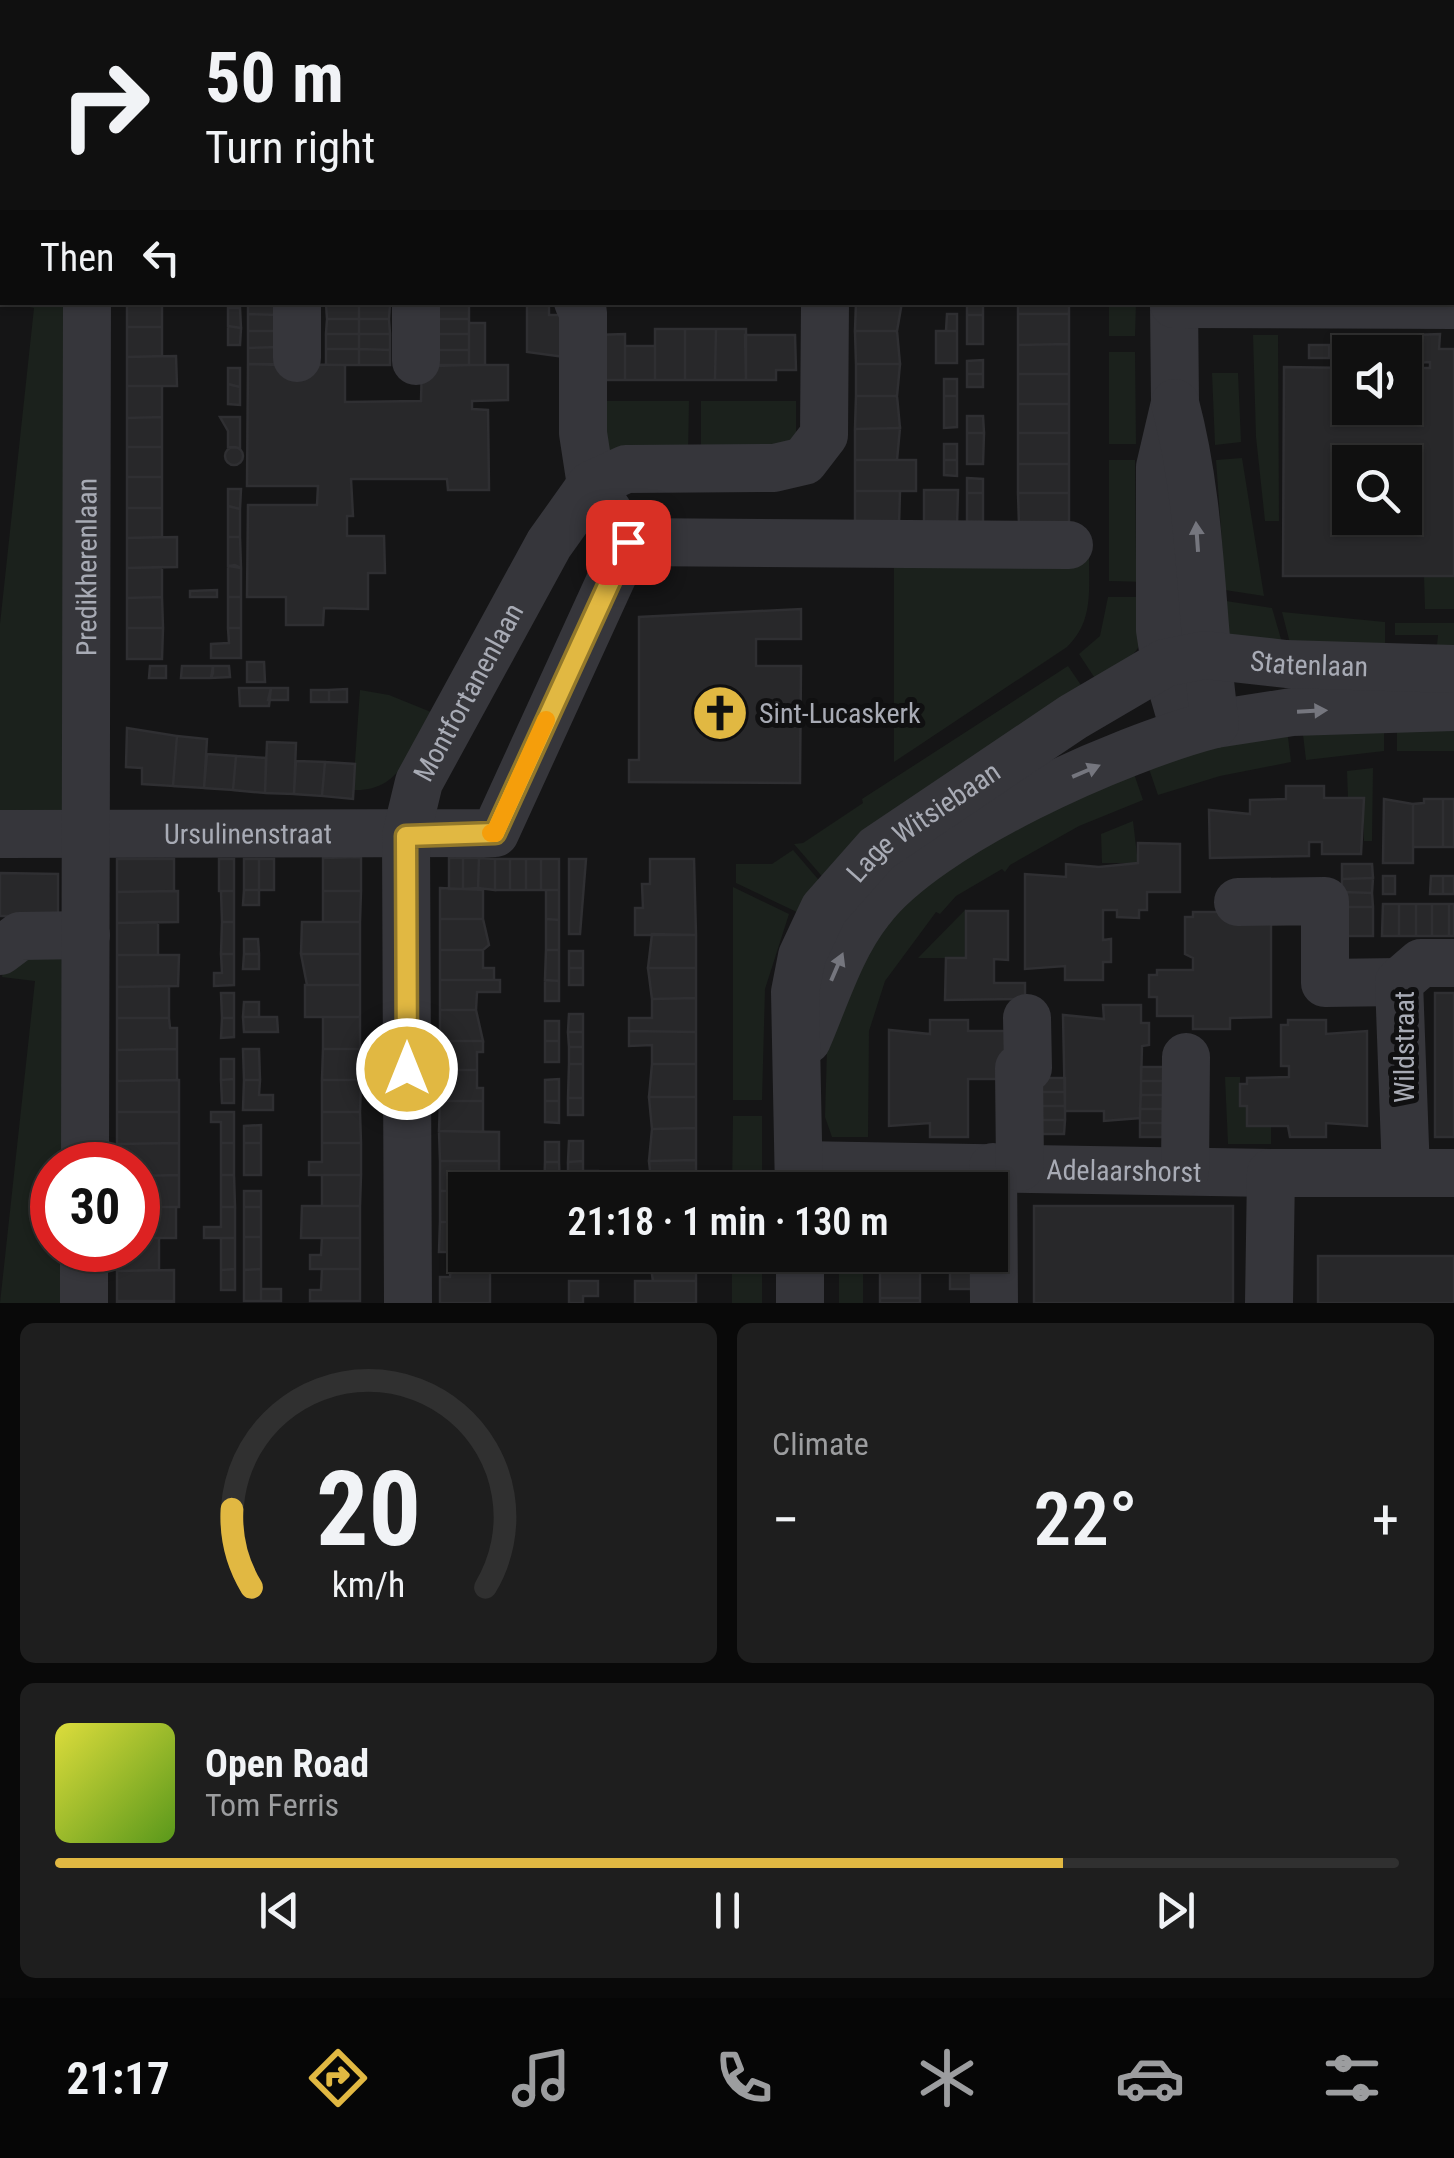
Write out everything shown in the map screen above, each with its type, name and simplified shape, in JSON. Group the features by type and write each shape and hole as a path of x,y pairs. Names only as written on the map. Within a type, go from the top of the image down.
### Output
{"street":[{"name":"Predikherenlaan","path":"85,1142 87,305"},
{"path":"297,305 297,358"},
{"path":"416,305 416,362"},
{"path":"579,305 582,433 591,485 628,542 1069,545"},
{"path":"591,485 626,468 774,468 804,461 824,435 825,305"},
{"path":"1174,305 1175,402 1192,466 1185,659 1200,728"},
{"name":"Montfortanenlaan","path":"408,1303 406,836 419,782 549,544 591,485"},
{"name":"Ursulinenstraat","path":"88,834 495,833 628,542"},
{"name":"Statenlaan","path":"1185,659 1454,669"},
{"name":"Lage Witsiebaan","path":"799,1172 800,1057 795,992 802,956 814,925 854,871 911,822 1139,675 1185,659"},
{"name":"Statenlaan","path":"1200,728 1292,712 1454,707"},
{"name":"Lage Witsiebaan","path":"800,1057 852,935 894,884 928,858 1058,783 1200,728"},
{"path":"0,834 88,834"},
{"path":"1238,902 1325,902 1325,982 1399,982"},
{"path":"0,951 20,936 86,935"},
{"name":"Wildstraat","path":"1406,1173 1399,982 1421,963 1454,963"},
{"path":"994,1303 1019,1068 1028,1068 1027,1018"},
{"path":"1185,1171 1186,1057"},
{"name":"Adelaarshorst","path":"912,1172 1006,1167 1454,1173"},
{"path":"1269,1303 1271,1173"},
{"path":"84,1272 84,1303"},
{"path":"800,1272 800,1303"}],"shaded area":[{"path":"20,305 75,305 75,809 0,820 0,624 34,308"},
{"path":"1109,305 1136,305 1135,336 1109,336"},
{"path":"1253,335 1278,335 1279,521 1265,521 1256,437"},
{"path":"1109,352 1135,352 1136,444 1109,444"},
{"path":"1212,373 1238,373 1241,442 1215,445"},
{"path":"595,401 689,401 688,457 625,457 605,449"},
{"path":"701,401 796,401 796,438 789,444 701,457"},
{"path":"1242,458 1264,596 1212,588 1223,557 1216,460"},
{"path":"1109,460 1135,460 1136,559 1149,582 1109,581"},
{"path":"894,558 1089,558 1089,583 1085,617 1067,647 894,762"},
{"path":"1424,576 1454,576 1454,609 1425,609"},
{"path":"1108,597 1149,597 1138,648 1098,683 1079,654 1100,636"},
{"path":"1213,599 1272,608 1283,646 1230,636"},
{"path":"1282,612 1385,622 1385,654 1291,647"},
{"path":"1395,623 1454,623 1454,646 1437,645 1438,635 1395,635"},
{"path":"1068,666 1085,691 826,881 794,844 803,843 863,803 862,799"},
{"path":"360,690 389,695 431,712 394,776 370,789 353,790"},
{"path":"1384,720 1384,751 1306,760 1302,726"},
{"path":"1397,720 1454,729 1454,751 1397,751"},
{"path":"1287,729 1291,762 1220,776 1158,795 1147,763"},
{"path":"1132,768 1143,800 1079,826 1010,865 1005,872 1002,869 956,896 940,914 936,912 885,981 869,1031 868,1137 832,1137 825,1117 827,1049 875,926 986,840"},
{"path":"1373,768 1372,841 1364,841 1364,798 1348,798 1347,771"},
{"path":"1133,821 1138,863 1102,863 1101,834"},
{"path":"793,850 823,885 803,915 736,883 736,864 772,864"},
{"path":"733,887 789,914 765,989 762,1100 733,1100"},
{"path":"966,909 966,958 918,958"},
{"path":"63,949 73,1142 30,1142 30,1272 74,1272 74,1303 0,1303 35,981 2,977 4,965"},
{"path":"1225,1077 1240,1077 1240,1106 1247,1106 1271,1126 1271,1144 1228,1144"},
{"path":"733,1116 762,1116 762,1172 732,1172"},
{"path":"732,1272 762,1272 762,1303 732,1303"},
{"path":"839,1272 863,1272 863,1303 839,1303"}],"building":[{"path":"127,305 162,305 162,327 127,327"},
{"path":"248,305 279,305 279,315 248,314"},
{"path":"326,305 359,305 359,319 327,319"},
{"path":"359,305 390,305 389,319 359,319"},
{"path":"436,305 469,305 469,319 437,319"},
{"path":"527,305 549,305 549,315 564,315 565,357 527,352"},
{"path":"856,305 901,305 897,331 855,331"},
{"path":"967,305 983,305 983,315 967,315"},
{"path":"1018,305 1069,305 1069,314 1018,314"},
{"path":"228,308 240,308 241,328 228,326"},
{"path":"248,314 279,315 279,331 248,331"},
{"path":"947,314 957,314 957,331 946,331"},
{"path":"1018,314 1069,314 1069,344 1018,345"},
{"path":"967,315 983,315 983,344 967,344"},
{"path":"327,319 359,319 359,334 326,334"},
{"path":"359,319 389,319 390,334 359,334"},
{"path":"437,319 469,319 469,334 436,334"},
{"path":"469,323 485,323 485,365 469,365"},
{"path":"228,326 241,328 240,345 228,345"},
{"path":"127,327 162,327 162,356 127,357"},
{"path":"655,329 685,329 685,380 655,380"},
{"path":"685,329 716,329 715,380 685,380"},
{"path":"716,329 746,329 746,380 715,380"},
{"path":"248,331 279,331 279,347 248,348"},
{"path":"855,331 897,331 900,364 856,364"},
{"path":"936,331 957,331 957,363 936,363"},
{"path":"326,334 359,334 359,349 326,349"},
{"path":"359,334 390,334 390,350 359,349"},
{"path":"436,334 469,334 469,350 436,350"},
{"path":"625,334 625,380 594,380 594,335"},
{"path":"1440,334 1439,349 1454,349 1454,576 1283,576 1284,367 1332,368 1332,425 1422,425 1422,368 1430,368 1430,362 1422,362 1422,335 1412,335"},
{"path":"745,335 795,335 796,370 776,370 776,380 746,380"},
{"path":"1069,344 1069,374 1018,374 1018,345"},
{"path":"1309,345 1329,345 1329,358 1309,358"},
{"path":"625,346 655,346 655,380 625,380"},
{"path":"279,347 279,365 248,364 248,348"},
{"path":"326,349 359,349 359,365 326,365"},
{"path":"359,349 390,350 390,365 359,365"},
{"path":"436,350 469,350 469,365 436,366"},
{"path":"176,356 177,386 127,386 127,357"},
{"path":"983,360 983,374 967,374 967,361"},
{"path":"248,364 345,365 345,402 421,401 422,365 508,365 508,400 472,401 472,409 488,410 489,490 448,490 447,479 351,479 353,516 347,516 347,536 384,536 385,573 368,573 368,609 324,608 323,625 286,625 286,597 247,597 248,505 317,505 318,486 247,486"},
{"path":"856,364 900,364 897,396 856,396"},
{"path":"228,368 240,368 240,387 228,384"},
{"path":"967,374 983,374 983,387 967,387"},
{"path":"1018,374 1069,374 1069,404 1018,404"},
{"path":"944,379 957,379 957,396 944,396"},
{"path":"228,384 240,387 240,405 228,404"},
{"path":"127,386 162,386 162,417 127,418"},
{"path":"856,396 897,396 900,428 855,429"},
{"path":"944,396 957,396 957,427 944,428"},
{"path":"1018,404 1069,404 1069,433 1018,433"},
{"path":"967,416 983,416 984,433 967,433"},
{"path":"162,417 162,447 127,447 127,418"},
{"path":"220,417 240,417 240,448 228,447 228,431"},
{"path":"900,428 897,460 855,460 855,429"},
{"path":"967,433 984,433 983,464 967,464"},
{"path":"1018,433 1069,433 1069,464 1018,464"},
{"path":"944,444 957,444 957,460 944,460"},
{"path":"127,447 162,447 162,477 127,477"},
{"path":"234,447 243,456 234,465 225,456"},
{"path":"855,460 916,460 916,491 855,491"},
{"path":"944,460 957,460 957,476 944,475"},
{"path":"1018,464 1069,464 1069,493 1018,493"},
{"path":"127,477 162,477 162,508 127,508"},
{"path":"967,478 983,479 983,493 967,493"},
{"path":"228,489 241,489 240,509 228,506"},
{"path":"924,490 958,490 957,525 924,525"},
{"path":"855,491 900,491 899,525 855,524"},
{"path":"967,493 983,493 983,525 967,525"},
{"path":"1018,493 1069,493 1069,525 1019,525"},
{"path":"228,506 240,509 240,537 228,537"},
{"path":"127,508 162,508 162,537 127,538"},
{"path":"177,537 177,567 127,568 127,538"},
{"path":"228,537 240,537 241,568 228,566"},
{"path":"228,566 241,568 241,597 228,597"},
{"path":"162,567 162,597 127,598 127,568"},
{"path":"217,590 217,597 190,597 190,591"},
{"path":"162,597 163,628 127,628 127,598"},
{"path":"228,597 241,597 241,628 228,628"},
{"name":"Sint-Lucaskerk","path":"801,609 801,639 756,639 756,666 801,666 800,783 629,782 629,760 639,760 639,617"},
{"path":"127,628 163,628 162,659 127,659"},
{"path":"228,628 241,628 241,658 211,658 211,644 229,643"},
{"path":"247,662 264,662 265,682 247,682"},
{"path":"150,666 166,666 166,678 149,678"},
{"path":"182,666 213,666 213,673 211,678 181,678"},
{"path":"213,666 229,666 230,677 211,678"},
{"path":"239,688 271,688 269,706 240,706"},
{"path":"271,688 288,688 288,700 268,700"},
{"path":"347,689 347,702 329,702 329,690"},
{"path":"311,690 329,690 329,702 311,702"},
{"path":"127,728 177,736 173,786 142,784 142,768 126,767"},
{"path":"177,736 207,739 204,788 173,786"},
{"path":"267,742 296,743 294,794 265,793"},
{"path":"207,754 236,756 233,790 204,788"},
{"path":"236,756 266,758 265,793 233,790"},
{"path":"296,761 325,762 322,796 294,794"},
{"path":"325,762 355,764 353,799 322,796"},
{"path":"1286,786 1324,786 1324,798 1364,798 1361,854 1322,854 1322,842 1309,842 1309,856 1210,858 1209,810 1250,814 1250,800 1286,799"},
{"path":"1384,799 1413,804 1413,863 1383,863"},
{"path":"1424,799 1443,799 1443,847 1413,847 1413,804 1424,803"},
{"path":"1443,799 1454,799 1454,847 1443,847"},
{"path":"1138,843 1180,844 1180,892 1147,892 1147,910 1139,910 1139,918 1117,917 1117,910 1103,910 1103,940 1111,939 1111,962 1103,962 1103,980 1065,980 1065,966 1025,969 1025,874 1066,877 1066,864 1099,867 1138,863"},
{"path":"361,857 361,891 323,891 323,858"},
{"path":"449,858 463,858 463,889 449,889"},
{"path":"463,858 479,858 478,888 463,889"},
{"path":"479,858 495,859 495,890 478,888"},
{"path":"117,859 174,859 174,891 117,892"},
{"path":"219,859 234,859 234,891 219,891"},
{"path":"244,859 259,859 259,890 244,890"},
{"path":"259,859 274,859 274,890 259,890"},
{"path":"495,859 510,859 510,890 495,890"},
{"path":"510,859 526,859 526,890 510,890"},
{"path":"526,859 541,859 541,890 526,890"},
{"path":"541,859 559,859 559,890 541,890"},
{"path":"569,859 586,859 580,934 569,934"},
{"path":"650,859 694,859 696,935 635,935 635,908 643,908 642,884 650,884"},
{"path":"1342,864 1372,864 1373,878 1342,879"},
{"path":"0,873 58,874 58,916 0,916"},
{"path":"1383,876 1395,876 1395,894 1383,894"},
{"path":"1431,876 1443,876 1443,894 1430,894"},
{"path":"1443,876 1454,876 1454,894 1443,894"},
{"path":"1373,878 1372,893 1342,892 1342,879"},
{"path":"440,888 483,890 483,919 440,919"},
{"path":"244,890 259,890 259,905 243,905"},
{"path":"546,890 559,890 559,920 546,919"},
{"path":"178,891 178,922 117,923 117,892"},
{"path":"221,891 234,891 234,922 222,922"},
{"path":"323,891 361,891 360,922 323,922"},
{"path":"1342,892 1372,893 1373,907 1342,907"},
{"path":"1383,904 1399,904 1399,936 1382,936"},
{"path":"1399,904 1416,904 1416,936 1399,936"},
{"path":"1416,904 1432,904 1432,936 1416,936"},
{"path":"1432,904 1449,904 1449,936 1432,936"},
{"path":"1449,904 1454,904 1454,936 1449,936"},
{"path":"1342,907 1373,907 1373,936 1342,936"},
{"path":"966,911 1008,911 1008,960 994,959 994,983 1025,983 1025,999 945,1000 946,958 966,958"},
{"path":"1193,912 1230,912 1271,923 1271,1017 1230,1018 1230,1029 1193,1029 1193,1016 1157,1016 1157,997 1149,997 1149,975 1157,975 1157,970 1193,970 1193,958 1185,954 1185,917 1193,917"},
{"path":"440,919 483,919 489,945 483,950 440,950"},
{"path":"546,919 559,920 559,950 546,950"},
{"path":"158,922 158,955 117,955 117,923"},
{"path":"222,922 234,922 234,954 221,954"},
{"path":"302,922 360,922 360,954 301,954"},
{"path":"652,934 696,935 696,968 648,968"},
{"path":"244,939 258,939 259,954 244,954"},
{"path":"440,950 483,950 483,968 494,968 494,980 440,980"},
{"path":"546,950 559,950 559,981 545,980"},
{"path":"569,951 583,951 583,968 569,968"},
{"path":"221,954 234,954 234,985 214,986 214,973 222,973"},
{"path":"244,954 259,954 259,969 243,969"},
{"path":"301,954 360,954 360,985 307,985"},
{"path":"117,955 179,955 178,986 117,987"},
{"path":"569,968 583,968 583,985 569,985"},
{"path":"648,968 696,968 696,998 652,999"},
{"path":"440,980 500,980 500,992 477,992 476,1010 440,1010"},
{"path":"545,980 559,981 559,1001 545,1001"},
{"path":"305,985 360,985 360,1017 305,1017"},
{"path":"169,986 169,1018 117,1018 117,987"},
{"path":"221,993 234,993 234,1018 222,1018"},
{"path":"1435,993 1454,993 1454,1137 1435,1137"},
{"path":"696,998 696,1032 629,1031 629,1018 652,1018 652,999"},
{"path":"244,1002 259,1002 259,1017 243,1017"},
{"path":"1103,1005 1141,1005 1141,1023 1149,1023 1149,1045 1142,1046 1140,1118 1104,1121 1104,1111 1065,1111 1063,1015 1104,1019"},
{"path":"440,1010 476,1010 483,1041 440,1041"},
{"path":"569,1014 583,1014 583,1032 568,1032"},
{"path":"243,1017 277,1017 278,1032 244,1032"},
{"path":"323,1017 360,1017 360,1049 323,1049"},
{"path":"117,1018 169,1018 170,1028 177,1028 177,1049 117,1050"},
{"path":"222,1018 234,1018 234,1037 221,1038"},
{"path":"930,1020 968,1020 968,1031 1008,1031 1008,1079 968,1079 968,1137 930,1137 930,1123 889,1126 889,1030 930,1034"},
{"path":"1288,1020 1326,1020 1326,1034 1367,1031 1367,1126 1326,1123 1326,1137 1290,1137 1288,1126 1247,1126 1247,1106 1240,1106 1240,1084 1247,1084 1247,1078 1289,1077 1289,1066 1281,1066 1281,1025 1288,1025"},
{"path":"545,1021 559,1021 559,1041 545,1041"},
{"path":"629,1031 696,1032 696,1064 652,1064 652,1045 629,1046"},
{"path":"568,1032 583,1032 583,1047 569,1047"},
{"path":"440,1041 483,1041 483,1052 477,1052 477,1070 440,1070"},
{"path":"545,1041 559,1041 559,1062 545,1062"},
{"path":"569,1047 583,1047 583,1064 569,1064"},
{"path":"177,1049 177,1080 117,1081 117,1050"},
{"path":"243,1049 259,1049 260,1080 244,1080"},
{"path":"323,1049 360,1049 361,1080 322,1080"},
{"path":"221,1059 234,1059 234,1079 221,1080"},
{"path":"569,1064 583,1064 583,1098 568,1098"},
{"path":"652,1064 696,1064 696,1097 649,1097"},
{"path":"1141,1067 1171,1067 1171,1081 1141,1081"},
{"path":"440,1070 477,1070 477,1088 483,1088 483,1101 440,1101"},
{"path":"1034,1078 1065,1078 1065,1092 1033,1092"},
{"path":"234,1079 234,1103 222,1103 221,1080"},
{"path":"559,1079 559,1101 545,1101 545,1080"},
{"path":"179,1080 179,1112 117,1112 117,1081"},
{"path":"244,1080 260,1080 259,1095 273,1095 273,1110 243,1110"},
{"path":"322,1080 361,1080 360,1112 322,1112"},
{"path":"1141,1081 1171,1081 1171,1095 1141,1095"},
{"path":"1033,1092 1065,1092 1065,1106 1034,1106"},
{"path":"1141,1095 1171,1095 1171,1109 1140,1109"},
{"path":"649,1097 696,1097 696,1128 652,1129"},
{"path":"568,1098 583,1098 583,1115 568,1115"},
{"path":"440,1101 483,1101 483,1132 439,1131"},
{"path":"545,1101 559,1101 559,1123 545,1122"},
{"path":"1034,1106 1065,1106 1065,1120 1034,1120"},
{"path":"1140,1109 1171,1109 1171,1123 1140,1123"},
{"path":"117,1112 179,1112 179,1143 117,1142"},
{"path":"211,1112 234,1112 234,1143 221,1143 221,1122 211,1122"},
{"path":"322,1112 360,1112 361,1143 322,1143"},
{"path":"1034,1120 1065,1120 1064,1134 1033,1134"},
{"path":"1140,1123 1171,1123 1171,1137 1140,1137"},
{"path":"261,1125 261,1143 244,1143 244,1126"},
{"path":"696,1128 696,1160 649,1161 652,1129"},
{"path":"439,1131 499,1132 499,1161 440,1161"},
{"path":"569,1141 583,1141 583,1161 568,1162"},
{"path":"545,1142 559,1142 559,1162 545,1162"},
{"path":"160,1143 179,1143 179,1175 160,1175"},
{"path":"221,1143 234,1143 234,1175 221,1175"},
{"path":"244,1143 261,1143 261,1175 244,1175"},
{"path":"322,1143 361,1143 361,1175 309,1175 309,1162 322,1162"},
{"path":"696,1160 696,1172 650,1172 649,1161"},
{"path":"440,1161 499,1161 499,1172 448,1172 448,1191 440,1191"},
{"path":"583,1161 583,1171 598,1172 568,1172 568,1162"},
{"path":"545,1162 559,1162 559,1172 545,1172"},
{"path":"160,1175 179,1175 179,1207 160,1207"},
{"path":"221,1175 234,1175 235,1207 221,1207"},
{"path":"322,1175 361,1175 360,1206 322,1206"},
{"path":"244,1191 261,1191 261,1207 244,1207"},
{"path":"440,1191 448,1191 448,1222 440,1222"},
{"path":"302,1206 360,1206 360,1238 301,1238"},
{"path":"1034,1206 1233,1206 1233,1303 1034,1303"},
{"path":"160,1207 176,1207 176,1238 160,1238"},
{"path":"221,1207 235,1207 235,1238 204,1238 204,1227 221,1227"},
{"path":"244,1207 261,1207 261,1237 244,1237"},
{"path":"440,1222 448,1222 448,1252 439,1252"},
{"path":"244,1237 261,1237 261,1269 244,1270"},
{"path":"221,1238 235,1238 235,1269 221,1270"},
{"path":"322,1238 360,1238 360,1269 310,1269 310,1255 321,1255"},
{"path":"1318,1256 1454,1256 1454,1303 1318,1303"},
{"path":"235,1269 235,1290 221,1290 221,1270"},
{"path":"261,1269 261,1301 244,1301 244,1270"},
{"path":"322,1269 360,1269 360,1301 310,1301 310,1290 321,1290"},
{"path":"174,1270 174,1301 117,1301 117,1272"},
{"path":"450,1272 490,1272 490,1303 440,1303 440,1277 450,1277"},
{"path":"652,1272 696,1272 696,1281 653,1281"},
{"path":"880,1272 920,1272 920,1298 880,1298"},
{"path":"950,1272 975,1272 974,1289 950,1289"},
{"path":"569,1281 598,1281 598,1296 583,1296 583,1303 569,1303"},
{"path":"635,1281 696,1281 696,1303 635,1303"},
{"path":"261,1289 281,1289 281,1301 261,1301"},
{"path":"880,1298 920,1298 920,1303 880,1303"},
{"path":"174,1301 174,1303 117,1303"}],"slow traffic":[{"path":"491,833 495,833 546,720"}],"place":[{"name":"Sint-Lucaskerk","path":"720,713"}],"route":[{"path":"407,1069 406,836 495,833 628,542"}]}
